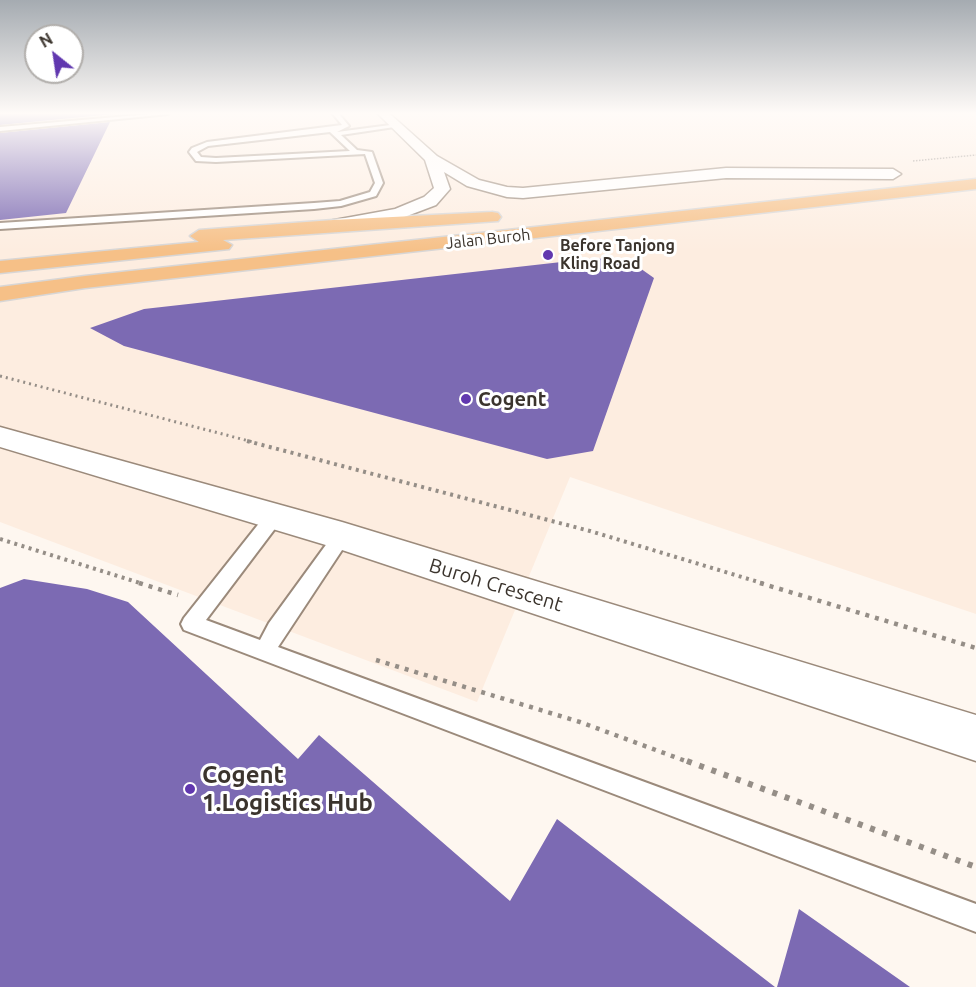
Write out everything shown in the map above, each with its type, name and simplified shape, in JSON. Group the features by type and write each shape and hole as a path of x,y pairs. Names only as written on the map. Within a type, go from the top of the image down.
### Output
{"main road":[{"path":"750,190 899,173"},
{"name":"Jalan Buroh","path":"0,294 976,184"},
{"name":"Jalan Buroh","path":"0,267 514,215"},
{"path":"0,252 333,225 492,217"}],"street":[{"path":"333,225 399,214 430,201 442,189 432,160"},
{"path":"434,160 473,183 491,190 524,193 726,174 899,173"},
{"name":"Buroh Crescent","path":"5,440 342,536 976,738"}],"lane":[{"path":"0,226 341,203 373,194 379,183 371,160"},
{"path":"274,517 191,624 976,918"},
{"path":"265,652 276,629 342,536"}],"path":[{"path":"0,376 590,531 976,648"},
{"path":"0,539 206,604"},
{"path":"366,657 580,722 976,867"}],"shaded area":[{"path":"0,160 976,160 976,614 570,477 477,702 0,522"}],"building":[{"path":"0,160 92,160 66,213 0,220"},
{"name":"Cogent","path":"597,258 637,266 654,278 593,451 547,459 124,346 90,328 144,309"},
{"name":"Cogent 1.Logistics Hub","path":"24,579 87,589 128,602 298,759 319,735 510,901 557,819 775,987 0,987 0,588"},
{"path":"799,909 910,987 777,987"}],"place":[{"name":"Before Tanjong Kling Road","path":"548,255"},
{"name":"Cogent","path":"466,399"},
{"name":"Cogent 1.Logistics Hub","path":"190,789"}]}
